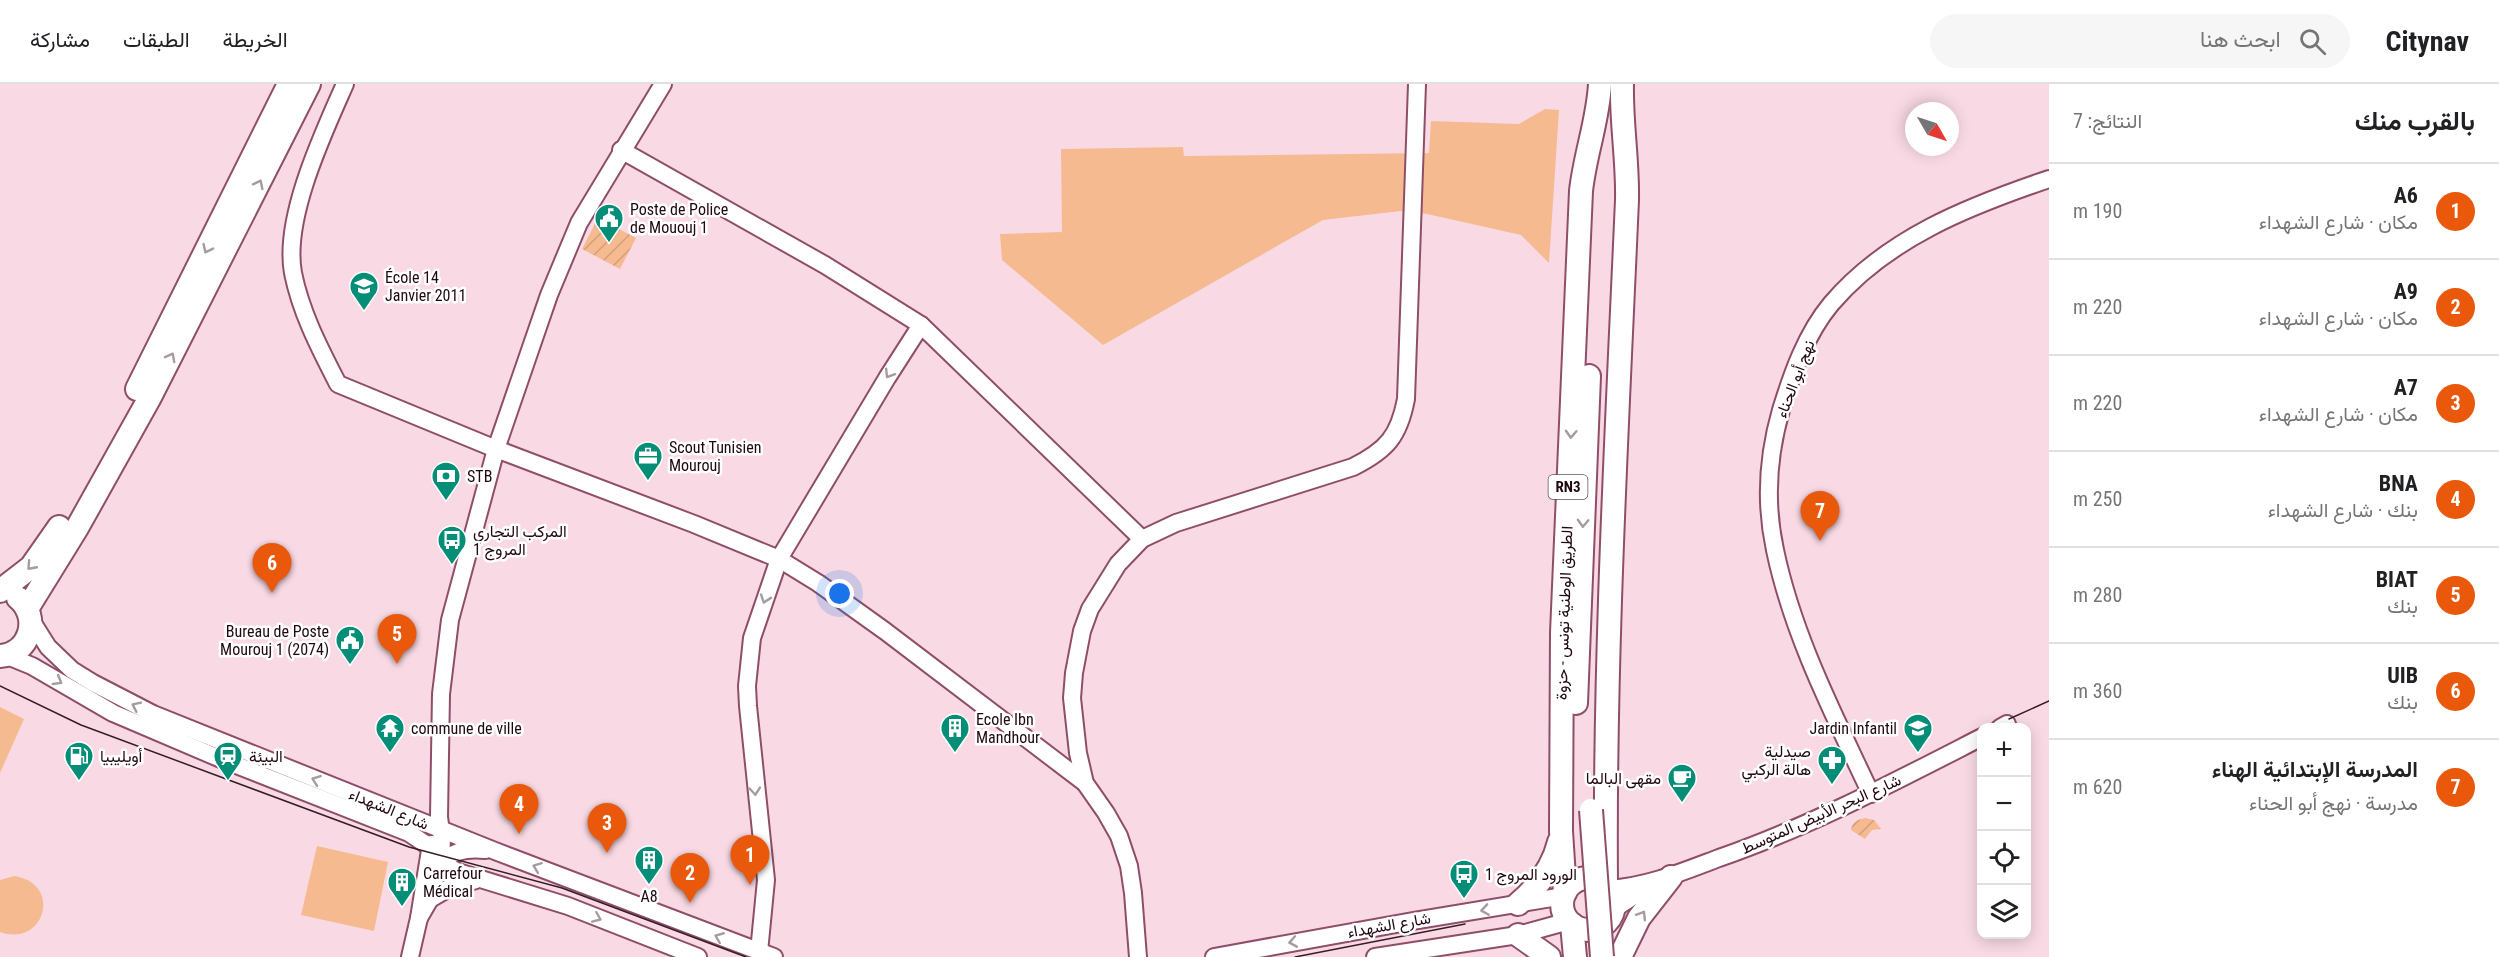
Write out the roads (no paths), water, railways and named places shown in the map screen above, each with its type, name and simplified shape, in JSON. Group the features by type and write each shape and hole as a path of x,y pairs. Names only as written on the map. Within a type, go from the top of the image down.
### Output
{"highway":[{"path":"0,591 31,567 50,542 122,419 289,84"},
{"path":"3,655 22,646 27,639 29,614 149,399 309,84"},
{"path":"1587,957 1576,819 1576,716 1600,84"},
{"path":"1618,957 1611,899 1605,748 1608,614 1627,200 1627,149 1622,114 1622,84"},
{"path":"1575,957 1570,923 1563,910 1576,819 1615,155 1622,114"},
{"path":"0,591 16,596 29,614"},
{"path":"1518,904 1529,895 1547,872 1576,819"},
{"path":"1576,819 1595,892 1602,957"},
{"path":"1564,895 1569,887 1580,879 1594,879 1611,899"},
{"path":"1618,957 1664,879"},
{"path":"1570,923 1578,928 1591,930 1604,925 1611,899"},
{"path":"1518,935 1549,957"}],"street":[{"path":"345,84 303,191 291,253 293,273 304,313 338,384 495,449 694,524 779,559 818,583 885,631 1085,783"},
{"path":"419,918 430,899 440,862 438,824 441,694 450,620 495,449 549,295 579,223 621,150 663,84"},
{"path":"1138,957 1129,866 1115,828 1085,783 1078,753 1072,698 1077,654 1090,609 1118,564 1142,539 1176,523 1353,467 1379,452 1392,439 1400,425 1406,399 1417,84"},
{"path":"621,150 825,265 921,325 1142,539"},
{"name":"نهج أبو الحناء","path":"1871,794 1829,706 1794,619 1774,548 1769,498 1770,469 1776,428 1788,387 1808,339 1831,304 1869,268 1916,235 1958,212 1996,196 2049,179"},
{"path":"766,955 766,880 747,686 753,638 779,559 881,387 921,325"},
{"name":"شارع الشهداء","path":"29,614 57,657 93,683 128,702 246,753 438,824 495,851 766,955"},
{"name":"شارع الشهداء","path":"3,655 32,666 113,713 221,759 411,833 430,847 440,862 476,880 568,906 698,957"},
{"name":"شارع البحر الأبيض المتوسط","path":"1611,899 1765,842 1871,794 1977,740"},
{"path":"410,957 419,918 430,847 438,824"},
{"path":"426,874 451,853 463,850 495,851"},
{"path":"430,899 449,888 476,880"},
{"name":"شارع الشهداء","path":"1214,957 1564,895"},
{"name":"شارع الشهداء","path":"1375,957 1518,935 1570,923"}],"tram line":[{"path":"0,686 81,725 409,847 562,888 746,957"},
{"path":"2009,719 2049,701"},
{"path":"1295,957 1465,924"}],"place":[{"name":"Poste de Police de Mououj 1","path":"609,244"},
{"name":"École 14 Janvier 2011","path":"364,312"},
{"name":"Scout Tunisien Mourouj","path":"648,482"},
{"name":"STB","path":"446,502"},
{"name":"المدرسة الإبتدائية الهناء","path":"1820,541"},
{"name":"المركب التجاري المروج 1","path":"452,566"},
{"name":"UIB","path":"272,593"},
{"name":"BIAT","path":"397,664"},
{"name":"Bureau de Poste Mourouj 1 (2074)","path":"350,666"},
{"name":"commune de ville","path":"390,754"},
{"name":"Ecole Ibn Mandhour","path":"955,754"},
{"name":"Jardin Infantil","path":"1918,754"},
{"name":"أويليبيا","path":"79,782"},
{"name":"البيئة","path":"228,782"},
{"name":"صيدلية هالة الركبي","path":"1832,786"},
{"name":"مقهى البالما","path":"1682,804"},
{"name":"BNA","path":"519,834"},
{"name":"A7","path":"607,853"},
{"name":"A6","path":"750,885"},
{"name":"A8","path":"649,886"},
{"name":"الورود المروج 1","path":"1464,900"},
{"name":"A9","path":"690,903"},
{"name":"Carrefour Médical","path":"402,908"}]}
